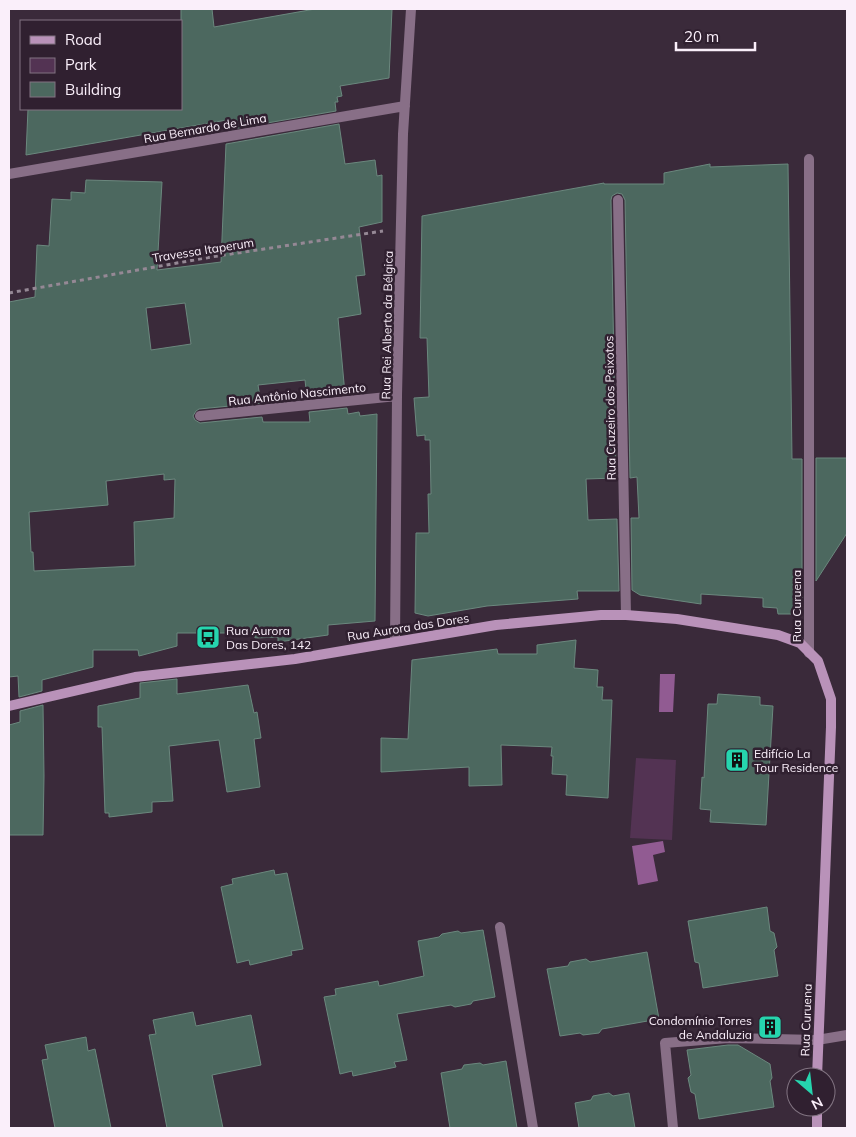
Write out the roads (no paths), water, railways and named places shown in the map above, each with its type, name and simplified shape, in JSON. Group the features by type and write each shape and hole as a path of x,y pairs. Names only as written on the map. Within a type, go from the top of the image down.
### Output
{"main road":[{"name":"Rua Aurora das Dores","path":"9,706 134,677 295,659 496,625 601,615 677,619 778,635 800,644 809,652"},
{"name":"Rua Curuena","path":"809,652 818,661 831,708 817,1067"}],"street":[{"name":"Rua Rei Alberto da Bélgica","path":"395,642 403,134 411,9"},
{"name":"Rua Bernardo de Lima","path":"9,174 405,106"},
{"name":"Rua Curuena","path":"809,159 809,652"},
{"name":"Rua Cruzeiro dos Peixotos","path":"618,200 626,615"},
{"name":"Rua Antônio Nascimento","path":"200,416 398,396"},
{"path":"500,927 533,1128"},
{"path":"673,1128 666,1043 728,1038 818,1040 847,1035"}],"place":[{"name":"Rua Aurora Das Dores, 142","path":"208,637"},
{"name":"Edifício La Tour Residence","path":"737,760"},
{"name":"Condomínio Torres de Andaluzia","path":"770,1027"}]}
